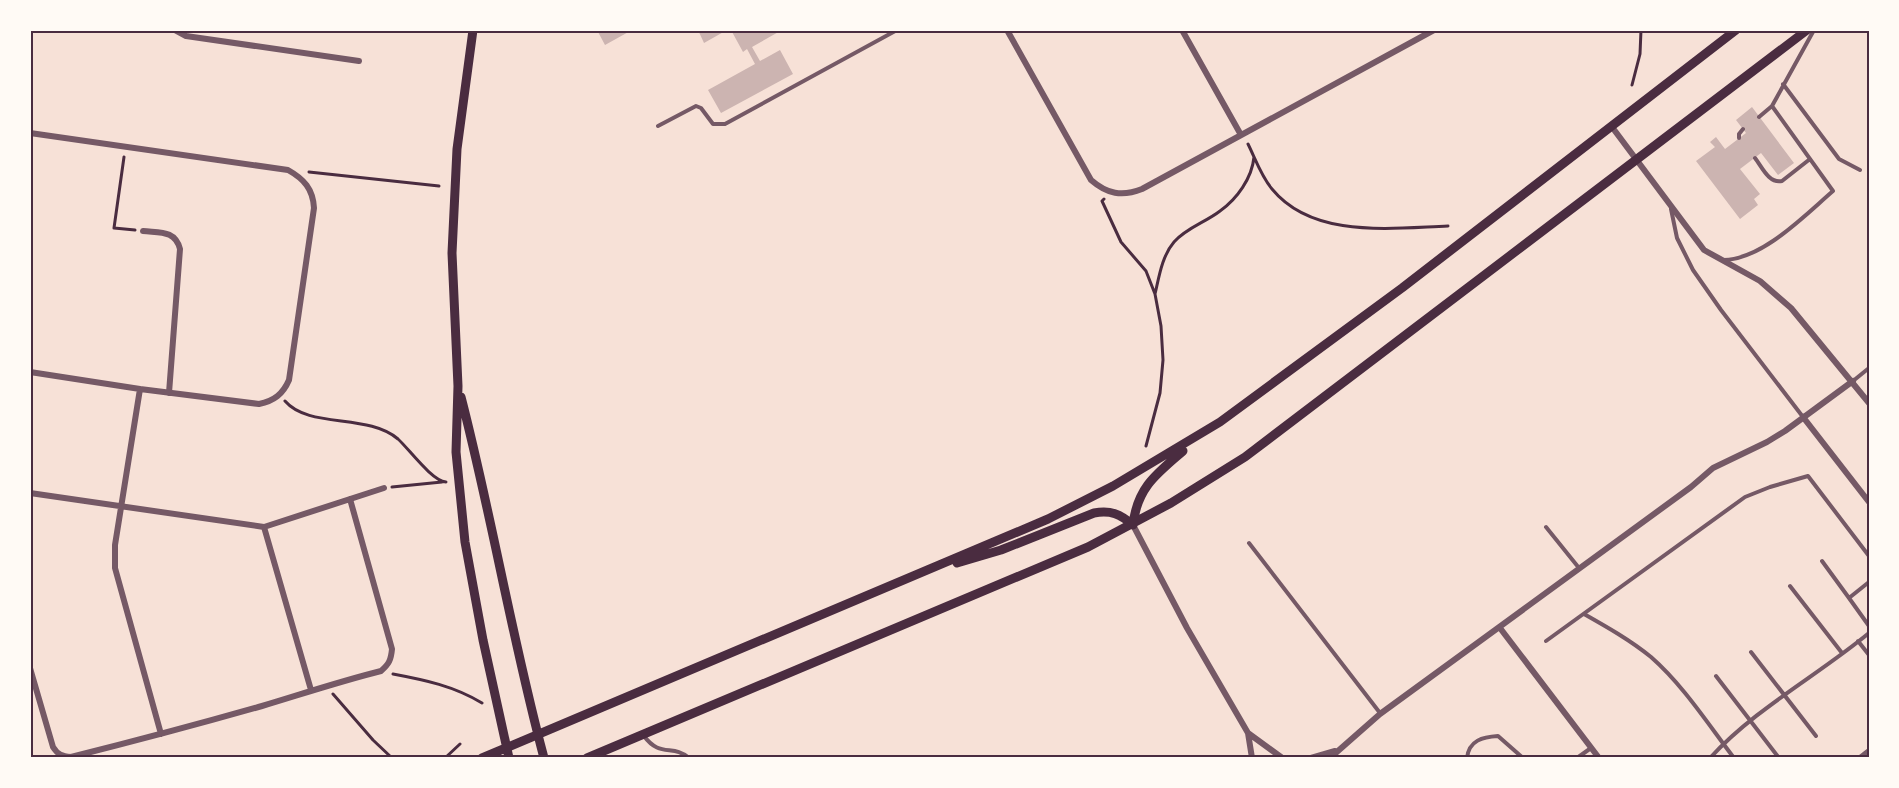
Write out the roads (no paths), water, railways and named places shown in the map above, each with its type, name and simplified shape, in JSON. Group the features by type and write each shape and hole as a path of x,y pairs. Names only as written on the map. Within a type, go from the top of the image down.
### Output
{"main road":[{"path":"473,30 457,149 452,253 458,386 456,452 465,542 483,640 508,753"},
{"path":"1133,525 1134,510 1141,494 1154,475 1203,434 1270,387 1373,309 1736,30"},
{"path":"588,758 1033,572 1133,525 1245,457 1807,30"},
{"path":"458,386 474,447 520,668 544,758"},
{"path":"482,758 508,753 538,735 1048,519 1113,486 1203,434"},
{"path":"916,575 1001,550 1094,513 1105,511 1116,513 1133,525"}],"street":[{"path":"175,30 186,36 359,61"},
{"path":"1007,30 1085,172 1104,190 1117,194 1133,193 1434,30"},
{"path":"1182,30 1240,135"},
{"path":"1612,127 1704,250 1720,261 1760,281 1791,308 1869,403"},
{"path":"30,134 288,170 300,177 307,185 313,196 314,208 289,380 280,395 270,402 259,404 169,393 30,372"},
{"path":"143,231 173,235 178,240 180,249 169,393"},
{"path":"1330,758 1380,714 1500,628 1713,468 1767,442 1853,381"},
{"path":"140,389 115,545 115,568 161,734"},
{"path":"1803,417 1869,502"},
{"path":"30,494 264,527 384,488"},
{"path":"30,668 50,741 56,752 71,757 161,734 381,671 392,659 392,650 350,499"},
{"path":"1133,525 1187,627 1248,733 1252,758"},
{"path":"264,527 311,690"},
{"path":"1500,628 1599,758"},
{"path":"1248,733 1281,758"},
{"path":"1311,758 1339,751"},
{"path":"1860,758 1869,751"}],"lane":[{"path":"658,126 696,106 701,108 713,124 725,124 897,30"},
{"path":"1759,117 1772,106 1814,30"},
{"path":"1783,84 1839,159 1860,170"},
{"path":"1720,261 1745,258 1775,239 1833,191 1772,106"},
{"path":"1739,138 1743,129"},
{"path":"1755,158 1776,182 1782,181 1810,159"},
{"path":"1670,205 1677,238 1693,270 1803,417"},
{"path":"1853,381 1869,368"},
{"path":"1546,641 1745,497 1808,476 1869,556"},
{"path":"1546,527 1579,569"},
{"path":"1250,543 1380,714"},
{"path":"1822,561 1869,626"},
{"path":"1850,598 1869,582"},
{"path":"1790,586 1842,653"},
{"path":"1584,614 1618,633 1652,658 1674,681 1734,758"},
{"path":"1710,758 1751,721 1868,635"},
{"path":"1858,641 1869,655"},
{"path":"1751,652 1816,735"},
{"path":"1716,676 1779,758"},
{"path":"643,735 655,748 684,754 689,758"},
{"path":"1467,758 1472,744 1483,737 1498,736 1523,758"},
{"path":"1577,758 1591,748"}]}
